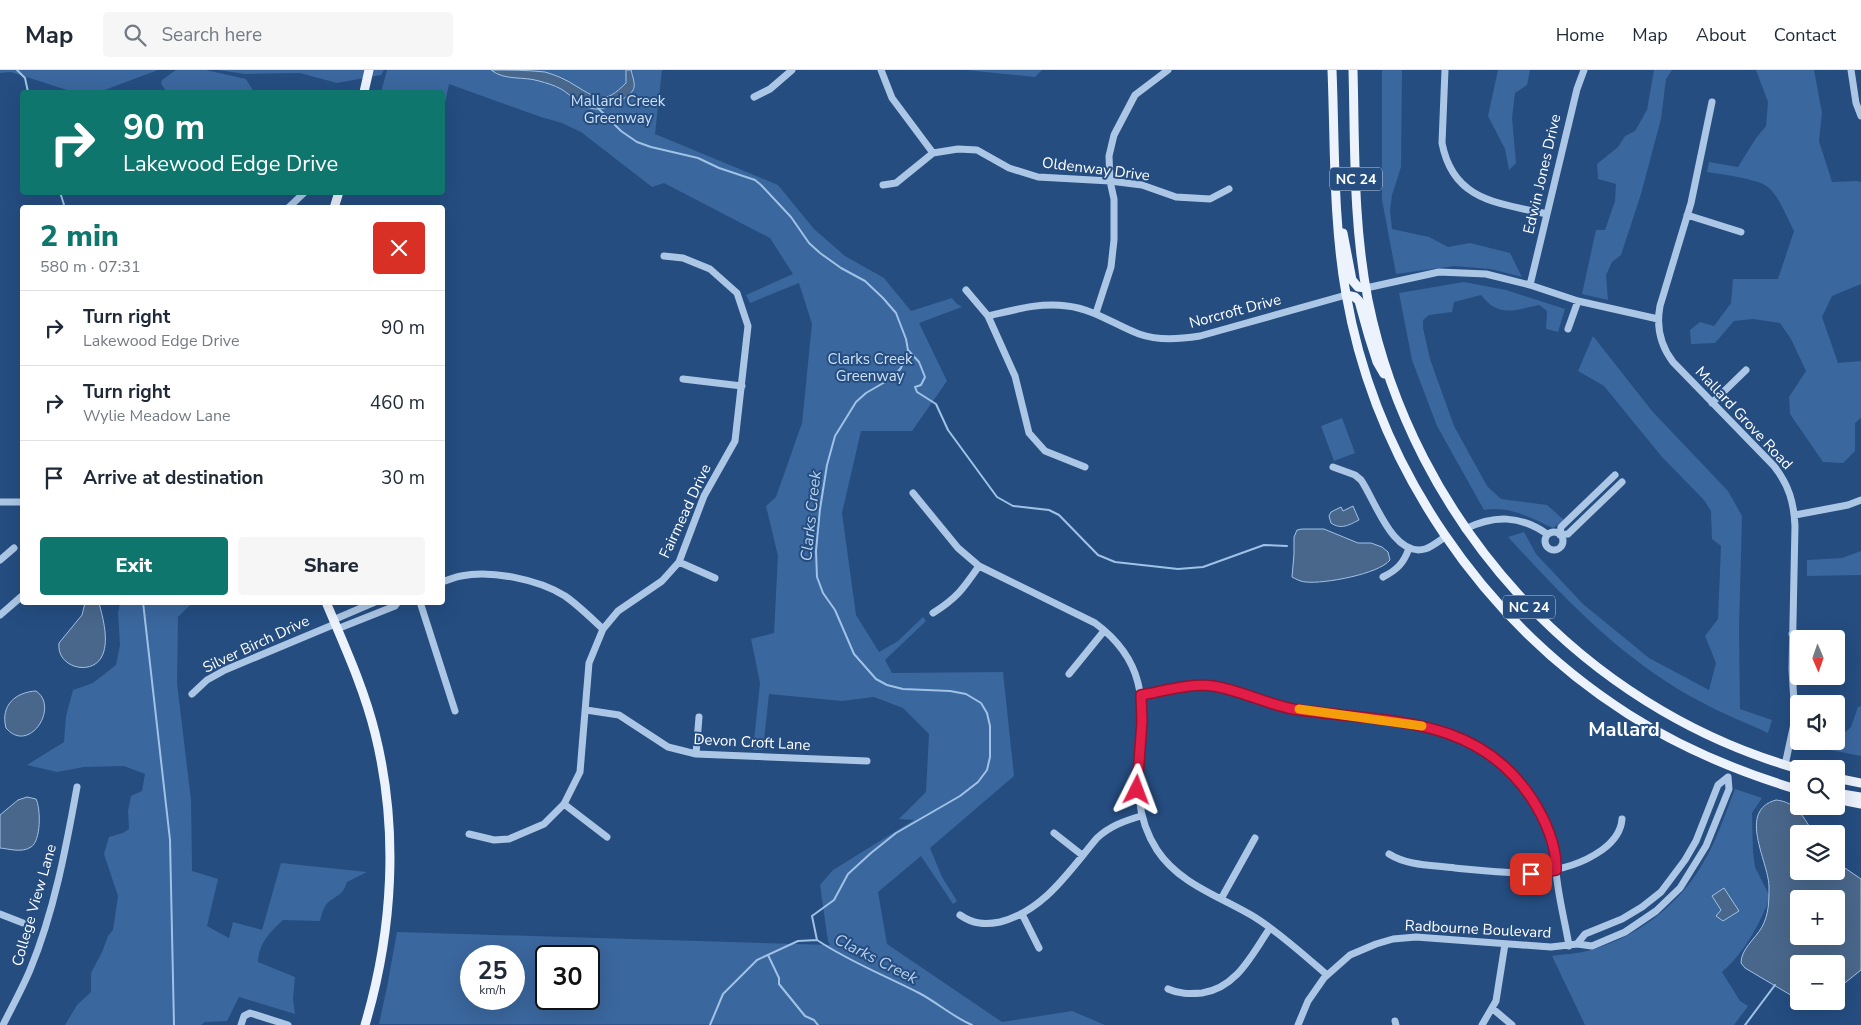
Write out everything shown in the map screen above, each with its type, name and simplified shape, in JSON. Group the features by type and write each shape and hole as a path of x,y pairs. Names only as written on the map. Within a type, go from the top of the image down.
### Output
{"main road":[{"name":"NC 24","path":"1332,70 1337,211 1346,294 1357,343 1379,409 1411,480 1446,537 1484,588 1509,616 1565,668 1604,698 1654,730 1701,754 1733,768 1790,787"},
{"name":"NC 24","path":"1353,70 1356,193 1362,262 1380,347 1404,418 1431,473 1465,530 1500,576 1531,609 1571,646 1614,680 1682,722 1735,747 1790,767"},
{"path":"364,90 368,74"},
{"path":"1337,211 1352,280 1358,287 1366,288"},
{"path":"1346,294 1354,296 1359,301 1377,362 1395,394"},
{"path":"327,605 358,679 371,717 382,768 388,810 390,864 387,921 378,975 364,1025"},
{"path":"1845,780 1861,783"},
{"path":"1845,794 1861,797"},
{"path":"1845,801 1861,804"}],"street":[{"path":"754,97 770,89 792,70"},
{"path":"881,70 892,98 933,153"},
{"path":"1096,313 1111,267 1114,240 1114,199 1110,181 1109,156 1114,134 1135,95 1168,70"},
{"path":"1445,70 1442,143 1448,165 1454,176 1465,187 1484,199 1547,214"},
{"name":"Edwin Jones Drive","path":"1530,285 1577,89 1584,70"},
{"path":"1852,70 1856,103 1861,116"},
{"name":"Mallard Grove Road","path":"1712,102 1687,215 1660,306 1659,334 1666,353 1782,476 1790,492 1795,514 1792,630"},
{"name":"Oldenway Drive","path":"883,185 896,183 933,153 958,149 977,150 1009,168 1038,176 1142,185 1176,197 1210,198 1230,189"},
{"path":"291,205 302,195"},
{"path":"1687,215 1741,232"},
{"name":"Fairmead Drive","path":"469,834 494,840 509,839 544,824 564,804 580,772 589,664 603,629 618,611 662,581 679,562 704,496 735,441 748,326 737,293 710,269 683,258 664,256"},
{"path":"1366,288 1423,274 1453,272 1486,274 1530,285 1578,301 1658,320"},
{"path":"966,290 988,316 1015,376 1029,433 1045,451 1085,467"},
{"name":"Norcroft Drive","path":"988,316 1035,304 1068,306 1096,313 1140,334 1178,340 1200,336 1346,294"},
{"path":"1568,329 1578,301"},
{"path":"1712,403 1746,370"},
{"path":"683,379 742,386"},
{"path":"1332,470 1341,470 1355,475 1361,480 1394,536 1402,544 1409,548 1427,548 1446,537"},
{"path":"1547,534 1545,543 1548,548 1554,550 1561,545 1561,527 1615,475"},
{"path":"1465,530 1481,521 1505,519 1529,524 1547,534 1552,532 1560,535 1568,534 1622,482"},
{"path":"913,493 958,548 979,566 1082,616 1104,631 1126,655 1134,669 1141,695 1142,721 1137,790 1141,816 1149,836 1166,862 1190,882 1270,928 1327,975"},
{"path":"1795,514 1848,505 1861,500"},
{"path":"0,502 20,502"},
{"path":"0,560 14,548"},
{"path":"1386,577 1404,561 1409,548"},
{"path":"679,562 715,578"},
{"path":"933,613 954,599 979,566"},
{"path":"445,581 460,576 484,574 534,583 550,588 566,597 603,629"},
{"path":"1,611 20,597"},
{"name":"Silver Birch Drive","path":"335,624 370,605"},
{"name":"Silver Birch Drive","path":"192,694 208,680 225,670 335,624 395,605"},
{"path":"421,605 455,711"},
{"path":"1068,674 1104,631"},
{"name":"Mallard Grove Road","path":"1784,765 1794,718 1793,685"},
{"path":"1141,695 1196,686 1215,686 1292,708 1420,725 1455,735 1477,746 1510,772 1528,792 1541,814 1553,847 1569,946"},
{"name":"Devon Croft Lane","path":"586,710 619,715 668,747 696,754 867,761"},
{"path":"696,754 699,717"},
{"name":"Radbourne Boulevard","path":"1577,944 1585,934 1622,919 1642,907 1661,892 1685,860 1696,841 1718,785 1728,777 1733,768"},
{"name":"Radbourne Boulevard","path":"1298,1025 1308,1001 1327,975 1338,964 1369,946 1393,939 1416,937 1552,947 1577,944 1592,946 1626,932 1656,911 1680,888 1706,846 1729,789 1728,777"},
{"name":"College View Lane","path":"3,1025 27,978 41,940 60,871 77,787"},
{"path":"564,804 607,837"},
{"path":"960,914 974,922 988,924 1004,921 1022,914 1034,907 1053,891 1082,855 1105,831 1121,822 1141,816"},
{"path":"1389,854 1401,861 1414,863 1531,874 1577,864 1606,847 1618,835 1622,819"},
{"path":"1054,832 1082,855"},
{"path":"1221,899 1255,838"},
{"path":"0,914 23,923"},
{"path":"1022,914 1039,948"},
{"path":"1168,989 1191,994 1224,986 1239,974 1270,928"},
{"path":"1482,1025 1493,1009 1499,991 1505,944"},
{"path":"1493,1009 1512,1025"},
{"path":"241,1025 244,1016 250,1012 288,1025"}],"green space":[{"path":"0,70 158,70 105,90 67,90 11,72 0,73"},
{"path":"176,70 206,70 246,79 253,90 166,90 161,84 162,80"},
{"path":"218,70 384,70 381,75 337,83 300,73 245,74"},
{"name":"Clarks Creek Greenway","path":"387,70 662,70 655,134 778,185 814,229 845,256 884,278 911,311 952,298 962,307 919,323 947,381 912,431 861,431 842,513 856,615 879,652 898,641 923,617 926,621 885,660 892,673 1003,672 1014,776 930,848 942,877 957,901 953,904 921,856 878,892 887,944 1002,1022 1072,1011 1105,1025 379,1024 397,932 830,945 820,885 833,870 914,820 899,819 926,792 929,734 903,708 874,697 842,701 769,694 763,750 753,750 760,683 751,639 774,633 778,556 766,506 776,497 802,423 812,324 799,283 750,303 746,295 793,274 770,238 664,183 652,187 581,132 562,123 449,84 445,103 445,90 382,90"},
{"path":"965,70 1042,70 1035,77"},
{"path":"1382,70 1402,70 1401,167 1392,195 1390,210 1392,229 1429,237 1448,247 1470,243 1510,253 1522,277 1491,269 1454,266 1396,274 1382,200"},
{"path":"1498,70 1530,70 1527,85 1515,93 1512,118 1516,163 1509,170 1505,149 1488,116"},
{"path":"1654,70 1672,70 1666,79 1661,119 1641,194 1621,255 1612,262 1606,275 1608,300 1582,294 1596,230 1605,230 1615,201 1616,184 1598,179 1597,164 1618,147 1625,136 1635,131 1647,110"},
{"path":"1756,70 1814,70 1822,113 1819,141 1832,182 1861,182 1861,284 1832,296 1822,317 1838,363 1861,361 1861,418 1855,423 1855,451 1843,463 1823,462 1790,414 1789,397 1806,371 1791,339 1780,323 1753,319 1734,321 1715,343 1691,344 1690,330 1700,322 1714,326 1731,303 1733,279 1778,279 1794,231 1779,201 1768,187 1748,179 1707,172 1709,162 1738,167 1766,126 1768,102"},
{"path":"1464,282 1506,290 1565,309 1558,332 1546,329 1547,311 1539,305 1514,310 1501,310 1494,307 1481,295 1454,302 1452,312 1429,315 1423,320 1430,359 1454,426 1487,486 1501,499 1547,505 1564,520 1553,528 1511,511 1502,509 1484,510 1437,426 1412,360 1399,293"},
{"path":"1593,336 1652,411 1728,491 1742,516 1739,629 1740,709 1772,720 1768,733 1720,712 1676,688 1649,670 1599,630 1508,537 1524,532 1536,554 1583,604 1649,658 1709,690 1716,663 1705,636 1718,619 1721,546 1712,539 1711,511 1704,500 1662,457 1604,386 1578,371"},
{"path":"1342,418 1355,453 1334,461 1321,426"},
{"path":"1861,551 1861,575 1807,576 1807,560 1842,558"},
{"path":"120,605 190,605 178,617 177,683 191,800 192,871 218,879 207,926 229,938 233,922 262,930 281,863 367,872 347,882 343,891 326,905 320,921 283,920 260,949 258,962 295,977 293,999 295,1014 239,997 227,1021 205,1022 201,1025 65,1025 77,1005 91,992 91,973 108,936 113,930 118,896 104,854 109,837 129,829 128,811 131,796 142,791 145,774 124,766 84,767 57,772 27,765 64,742 66,716 73,690 93,683 116,665 120,645 118,613"},
{"path":"1861,706 1861,756 1830,750 1845,750 1845,733 1851,727 1858,707"},
{"path":"1735,789 1762,798 1752,813 1753,852 1755,867 1770,897 1750,938 1722,972 1740,1001 1748,1006 1734,1025 1585,1025 1552,956 1583,952 1604,946 1638,929 1668,907 1693,879 1708,854"}],"shaded area":[{"path":"491,70 545,72 565,80 596,97 602,98 619,90 626,83 626,70 631,70 634,87 628,96 616,103 605,108 594,109 585,106 553,85 502,76"},
{"path":"1353,506 1359,520 1342,526 1331,523 1329,516 1331,512 1341,507 1343,511"},
{"path":"1324,529 1358,543 1371,543 1382,547 1388,552 1390,560 1375,570 1351,577 1314,582 1300,581 1292,577 1294,537 1297,530"},
{"path":"84,605 100,605 104,623 104,652 96,664 89,667 75,666 68,663 59,651 59,643 82,615"},
{"path":"36,691 43,698 45,707 39,726 24,736 15,735 6,728 5,713 8,706 16,697"},
{"path":"27,797 36,799 39,810 38,832 34,844 24,850 0,848 0,815 18,800"},
{"path":"1776,800 1783,801 1790,804 1790,815 1801,815 1809,825 1790,825 1790,880 1845,880 1845,868 1861,879 1861,970 1845,983 1845,955 1790,955 1790,995 1745,968 1741,963 1743,953 1762,927 1768,907 1769,886 1756,825 1758,814 1764,806"},
{"path":"1724,888 1739,911 1723,921 1716,916 1721,910 1712,896"}],"waterway":[{"path":"17,70 25,78 28,90"},
{"name":"Clarks Creek","path":"597,107 621,131 637,142 698,158 719,168 755,180 791,217 809,243 841,268 865,281 896,313 908,350 901,368 892,378 866,393 856,402 835,436 827,465 820,509 816,551 817,577 823,593 835,610 854,654 876,679 887,685 903,689 950,691 966,694 981,703 987,713 990,726 990,757 987,770 978,782 960,796 896,833 871,853 848,874 834,900 812,916 817,940 855,962 919,993 972,1025"},
{"path":"61,195 64,205"},
{"path":"908,350 919,362 925,377 921,385 915,387 917,392 936,404 948,430 997,497 1013,506 1049,510 1059,515 1098,555 1115,562 1178,569 1203,567 1264,545 1287,546"},
{"path":"143,605 170,840 174,1025"},
{"path":"710,1025 723,994 757,960 798,941 817,940"},
{"path":"768,955 779,978 779,984 805,1016 814,1020 818,1025"},
{"path":"1745,1025 1775,985"}],"slow traffic":[{"path":"1299,709 1422,726"}],"district":[{"name":"Mallard","path":"1624,729"}],"route":[{"path":"1137,790 1142,721 1141,695 1196,686 1215,686 1292,708 1420,725 1455,735 1477,746 1504,765 1528,792 1548,830 1556,864 1556,870 1531,874"}],"park label":[{"name":"Mallard Creek Greenway","path":"618,110"}]}
